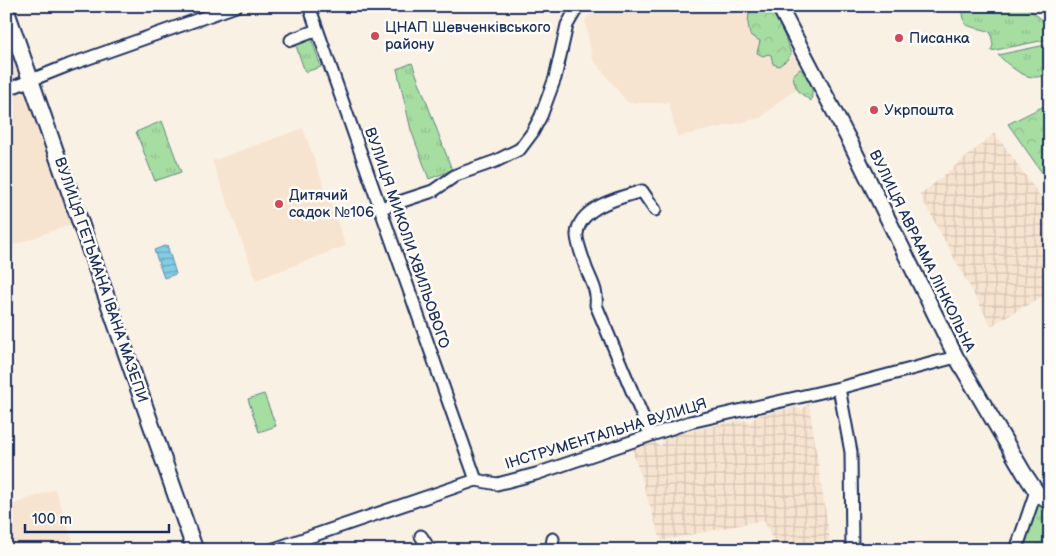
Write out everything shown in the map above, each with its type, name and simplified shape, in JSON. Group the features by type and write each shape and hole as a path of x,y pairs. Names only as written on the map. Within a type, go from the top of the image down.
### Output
{"main road":[{"name":"ВУЛИЦЯ ГЕТЬМАНА ІВАНА МАЗЕПИ","path":"6,10 195,550"}],"street":[{"path":"6,90 69,65 236,6"},
{"name":"ВУЛИЦЯ МИКОЛИ ХВИЛЬОВОГО","path":"309,6 476,480"},
{"path":"381,208 433,191 456,175 496,161 520,149 532,133 541,116 555,78 567,25 578,6"},
{"name":"ВУЛИЦЯ АВРААМА ЛІНКОЛЬНА","path":"779,6 850,142 956,358 1024,473 1036,491 1050,503"},
{"path":"291,40 317,30"},
{"path":"650,434 596,305 597,295 576,235 582,220 603,203 642,191 655,210"},
{"name":"ІНСТРУМЕНТАЛЬНА ВУЛИЦЯ","path":"271,550 476,480 497,484 527,476 690,422 839,388 956,358"},
{"path":"839,388 851,452 852,550"},
{"path":"1016,550 1036,491"},
{"path":"421,536 430,550"}],"shaded area":[{"path":"600,6 766,6 808,82 781,100 761,118 677,137 669,103 628,103 592,58 585,20"},
{"path":"6,24 23,74 18,82 6,86"},
{"path":"25,92 74,223 6,248 6,97"},
{"name":"Дитячий садок №106","path":"303,128 346,246 256,280 212,161"},
{"path":"995,133 1050,210 1050,292 991,326 920,195"},
{"path":"809,403 830,541 774,544 764,520 661,541 631,446 649,439 660,446 667,436 742,420 750,422 757,416 795,407 802,410"},
{"path":"55,489 76,550 6,550 6,507"}],"green space":[{"path":"766,6 775,15 791,53 788,59 779,66 773,64 771,55 763,56 757,53 760,41 750,35 749,13 756,7"},
{"path":"965,6 1025,6 1050,26 1050,39 991,51 993,45 991,33 965,24 963,14"},
{"path":"311,38 321,67 305,72 295,43"},
{"path":"1050,44 1050,71 1036,77 1022,74 998,55"},
{"path":"412,63 452,170 429,179 411,130 397,69"},
{"path":"800,69 807,75 811,83 811,101 795,85 793,75"},
{"path":"1050,103 1050,184 1008,124"},
{"path":"162,121 181,172 155,181 136,132"},
{"path":"264,394 276,426 259,432 248,399"},
{"path":"1038,505 1050,516 1050,550 1022,550"}],"water":[{"path":"167,245 176,274 164,278 154,250"}],"place":[{"name":"ЦНАП Шевченківського району","path":"375,36"},
{"name":"Писанка","path":"899,38"},
{"name":"Укрпошта","path":"874,110"},
{"name":"Дитячий садок №106","path":"279,204"}]}
